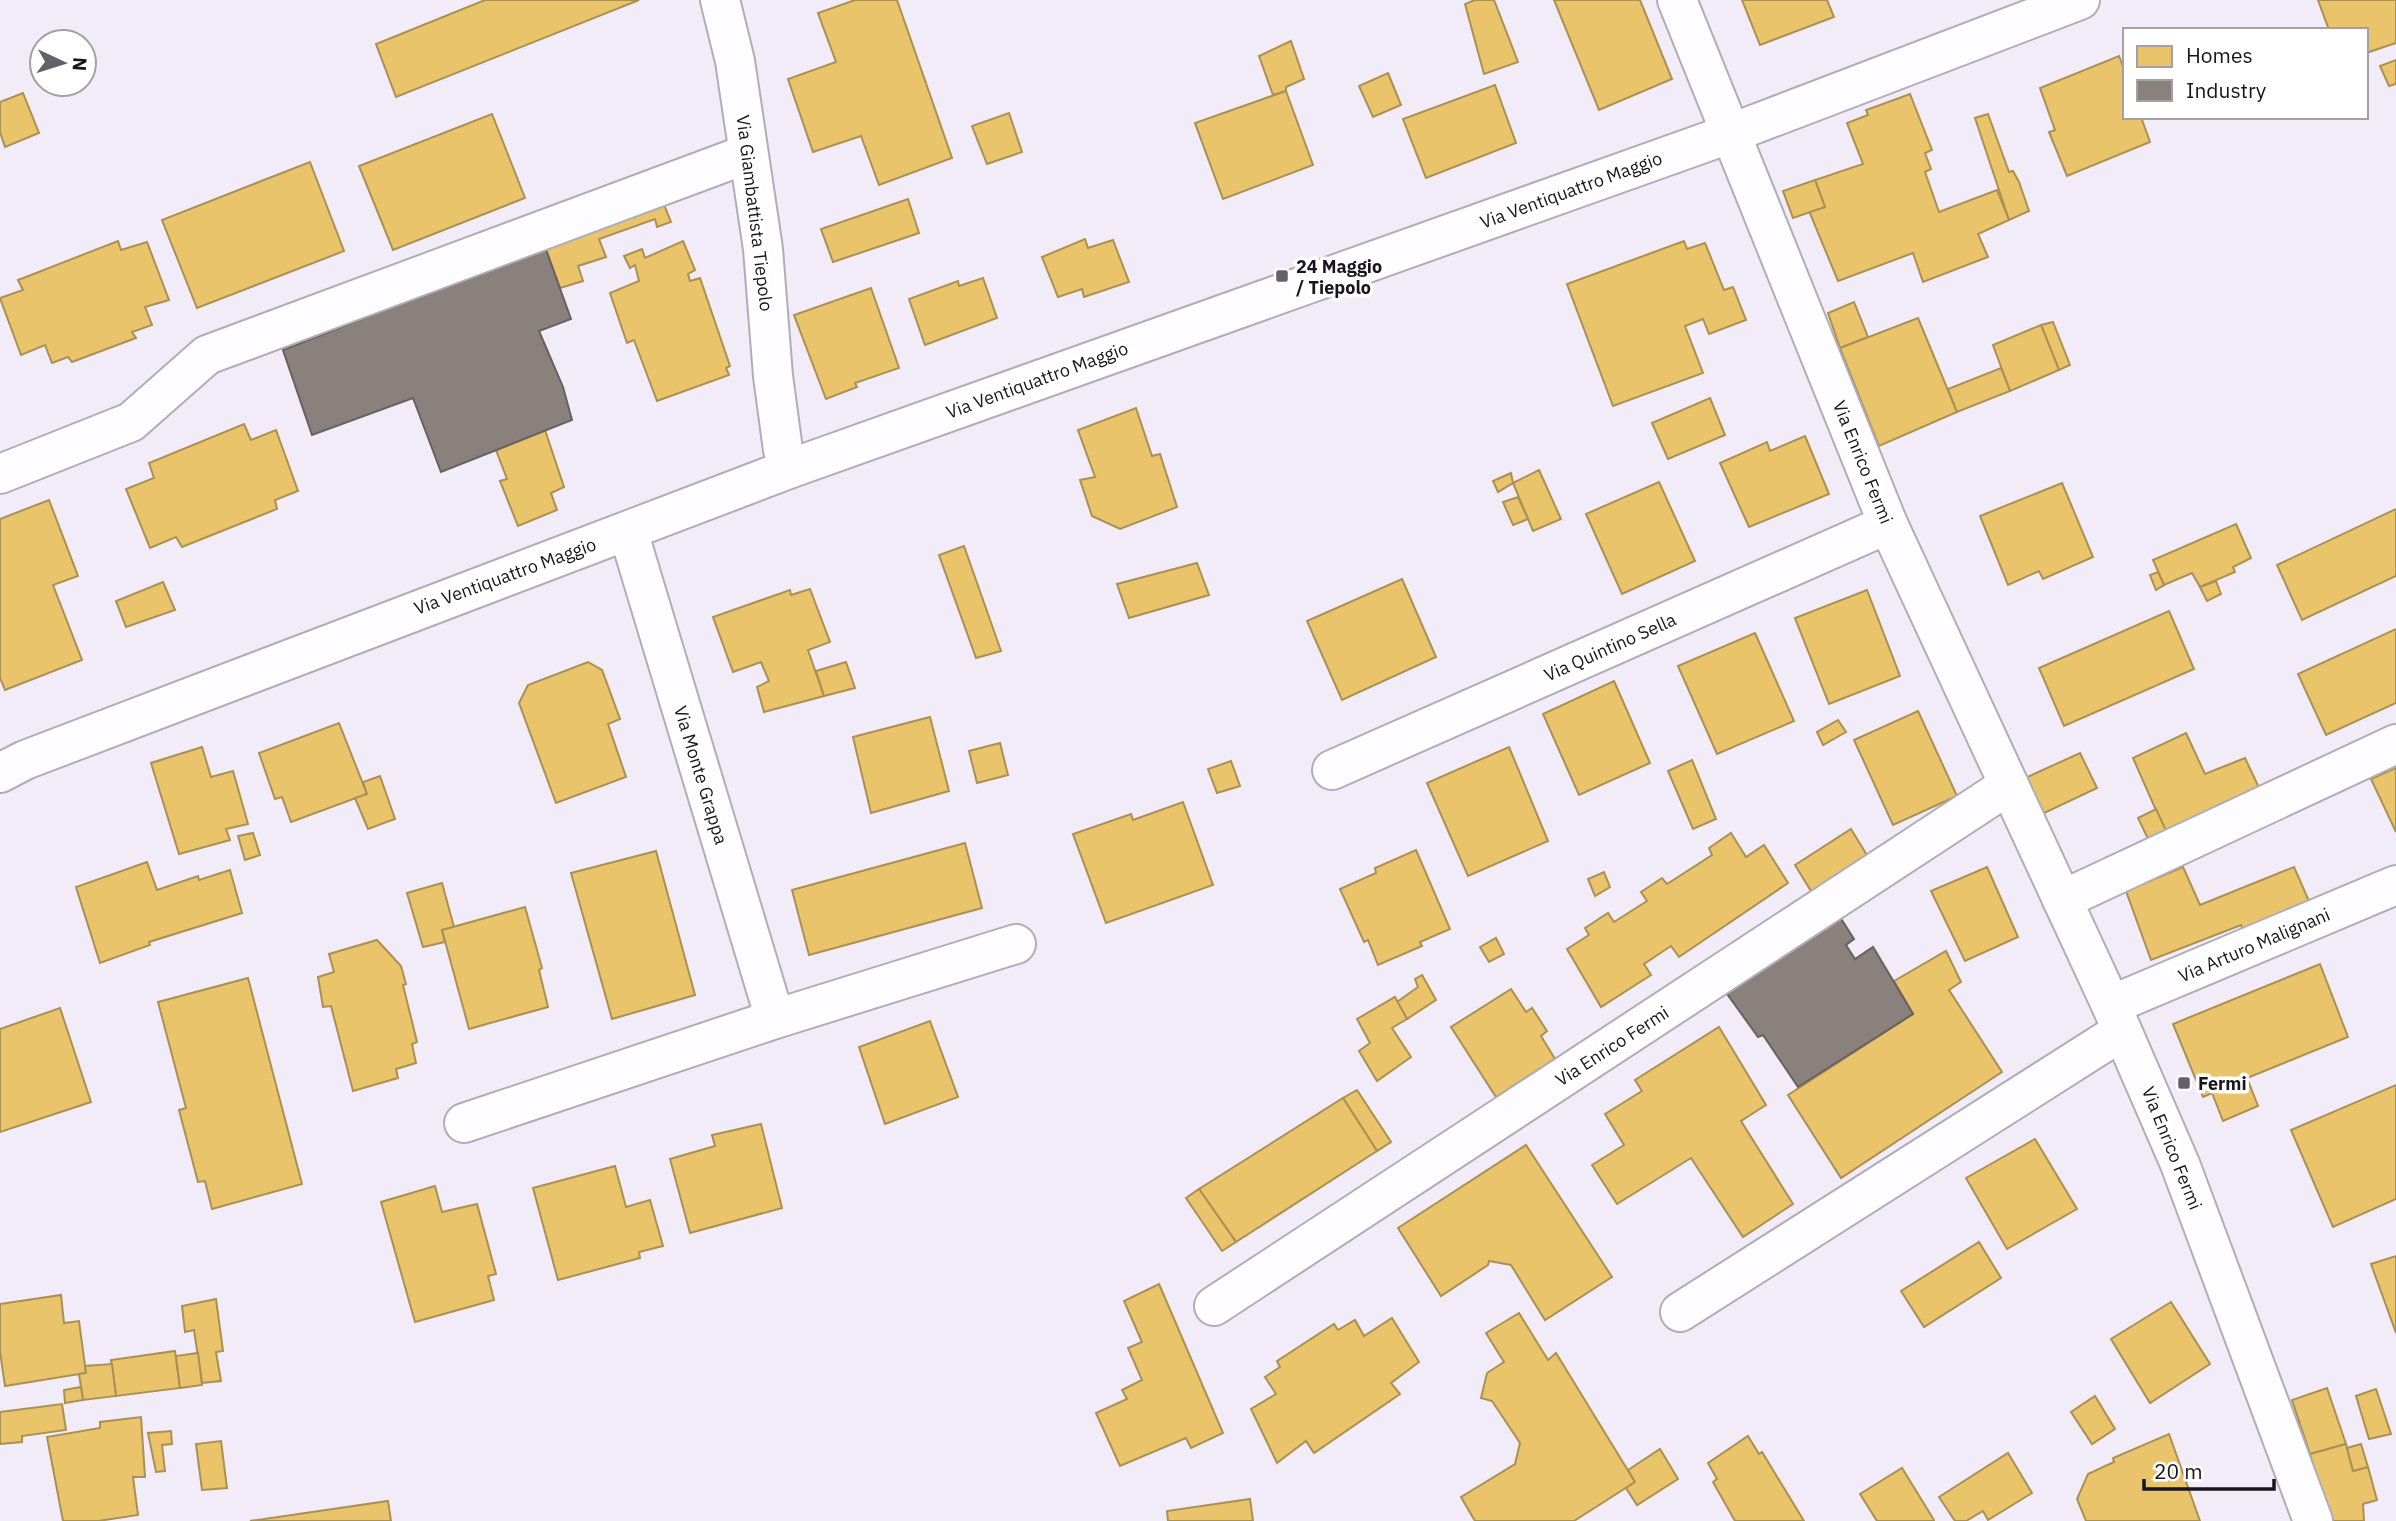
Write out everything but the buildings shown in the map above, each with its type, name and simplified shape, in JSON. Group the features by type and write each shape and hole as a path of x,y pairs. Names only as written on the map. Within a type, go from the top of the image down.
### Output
{"street":[{"name":"Via Giambattista Tiepolo","path":"720,0 735,61 763,249 774,389 783,450 789,469"},
{"name":"Via Enrico Fermi","path":"1677,0 1888,524 2117,1018 2180,1164 2313,1521"},
{"name":"Via Ventiquattro Maggio","path":"0,773 25,760 399,615 789,469 1729,134 2080,0"},
{"path":"0,474 131,422 207,355 747,154"},
{"name":"Via Quintino Sella","path":"1332,770 1888,524"},
{"name":"Via Monte Grappa","path":"628,531 775,1019"},
{"path":"2062,900 2396,744"},
{"name":"Via Enrico Fermi","path":"1214,1306 2009,785"},
{"name":"Via Arturo Malignani","path":"1680,1312 2117,1018 2396,885"},
{"path":"464,1123 775,1019 1016,944"}],"place":[{"name":"24 Maggio / Tiepolo","path":"1282,276"},
{"name":"Fermi","path":"2184,1083"}]}
